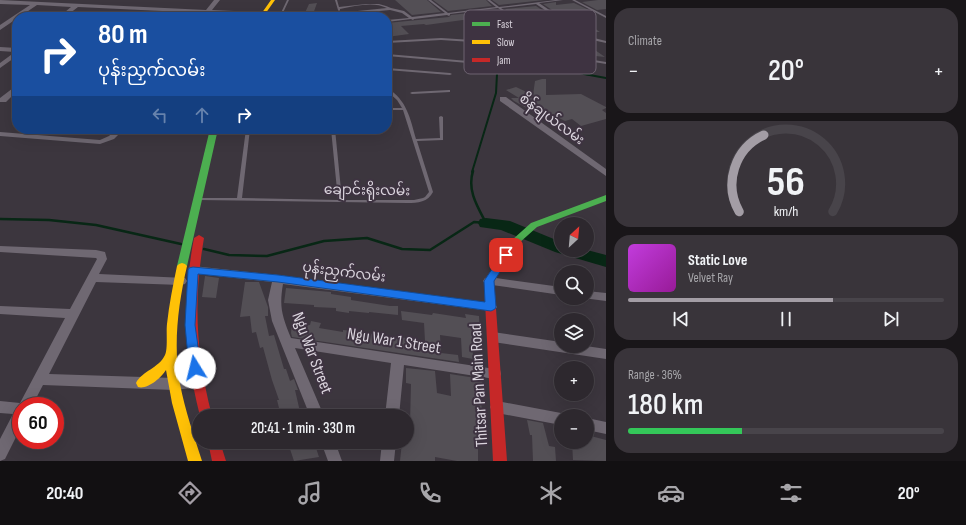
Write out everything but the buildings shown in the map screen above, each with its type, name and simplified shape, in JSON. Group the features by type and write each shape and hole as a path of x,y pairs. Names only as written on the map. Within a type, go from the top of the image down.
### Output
{"main road":[{"path":"261,12 267,0"},
{"path":"262,12 273,0"},
{"path":"194,461 174,384 172,323 178,281 213,134"},
{"path":"212,178 221,134"},
{"path":"489,281 515,242 534,225 606,198"},
{"path":"202,229 192,276 190,325 192,353 197,383 204,409"},
{"name":"Thitsar Pan Main Road","path":"489,281 500,461"},
{"path":"142,383 155,376 166,365 172,355"},
{"path":"216,449 219,461"}],"street":[{"path":"67,12 84,0"},
{"path":"0,2 208,12 217,0"},
{"path":"23,12 35,4"},
{"path":"0,28 12,20"},
{"path":"0,49 12,50"},
{"path":"0,66 12,55"},
{"path":"3,100 12,92"},
{"name":"စိန်ချယ်လမ်း","path":"503,100 606,173"},
{"path":"0,134 100,142 109,140 116,134"},
{"path":"32,137 35,134"},
{"path":"0,249 101,255 102,259 30,397"},
{"name":"ပုန်းညှက်လမ်း","path":"93,278 178,281 192,276 278,279 491,307"},
{"name":"Ngu War Street","path":"278,279 274,300 278,321 314,409"},
{"path":"489,281 554,290"},
{"path":"594,296 606,298"},
{"path":"0,310 73,314"},
{"path":"493,337 606,354"},
{"name":"Ngu War 1 Street","path":"287,342 495,374"},
{"path":"393,409 398,359"},
{"path":"40,379 174,384 197,383"},
{"path":"497,407 554,418"},
{"path":"0,408 12,409"},
{"path":"594,425 606,428"},
{"path":"0,454 12,431"},
{"path":"331,449 335,461"},
{"path":"387,461 388,449"}],"lane":[{"path":"69,0 74,6"},
{"path":"282,12 288,0"},
{"path":"336,0 339,8 338,12"},
{"path":"429,0 449,15"},
{"path":"488,0 503,10"},
{"path":"485,10 562,0"},
{"path":"572,0 592,10"},
{"path":"537,3 547,10"},
{"path":"339,8 377,4 385,5 390,9"},
{"path":"368,12 390,9 403,12 413,18"},
{"path":"596,12 606,17"},
{"path":"392,20 464,13"},
{"path":"600,14 606,14"},
{"path":"392,42 422,39 464,42"},
{"path":"596,39 606,42"},
{"path":"392,55 464,62"},
{"path":"596,62 606,63"},
{"path":"392,69 450,74"},
{"path":"412,93 449,91"},
{"name":"ချောင်းရိုးလမ်း","path":"198,199 422,201 429,196 431,192 405,109 392,94"},
{"path":"392,109 405,109"},
{"path":"415,140 442,139 441,117"},
{"path":"238,200 247,134"},
{"path":"333,134 340,200"}],"waterway":[{"path":"472,172 496,93 497,74"},
{"path":"584,74 590,75"},
{"path":"584,74 606,78"},
{"path":"204,249 229,255 267,256 324,241 367,238 402,249 430,250 474,222 486,223 476,204 472,191 471,178 473,171"},
{"path":"0,219 49,220 96,225 181,244"},
{"path":"486,223 504,225 554,245"},
{"path":"592,257 606,261"}],"traffic: fast":[{"path":"182,266 213,134"},
{"path":"505,257 515,242 534,225 606,198"}],"traffic: slow":[{"path":"265,12 273,0"},
{"path":"182,266 172,325 171,355 174,384 178,403 195,461"},
{"path":"142,383 159,371 172,355"}],"traffic: jam":[{"path":"199,238 192,283 191,327 196,371 204,409"},
{"path":"500,461 489,281 505,257"},
{"path":"216,449 219,461"}],"route":[{"path":"195,368 192,353 190,325 193,270 278,279 491,307 489,281 506,255"}]}
